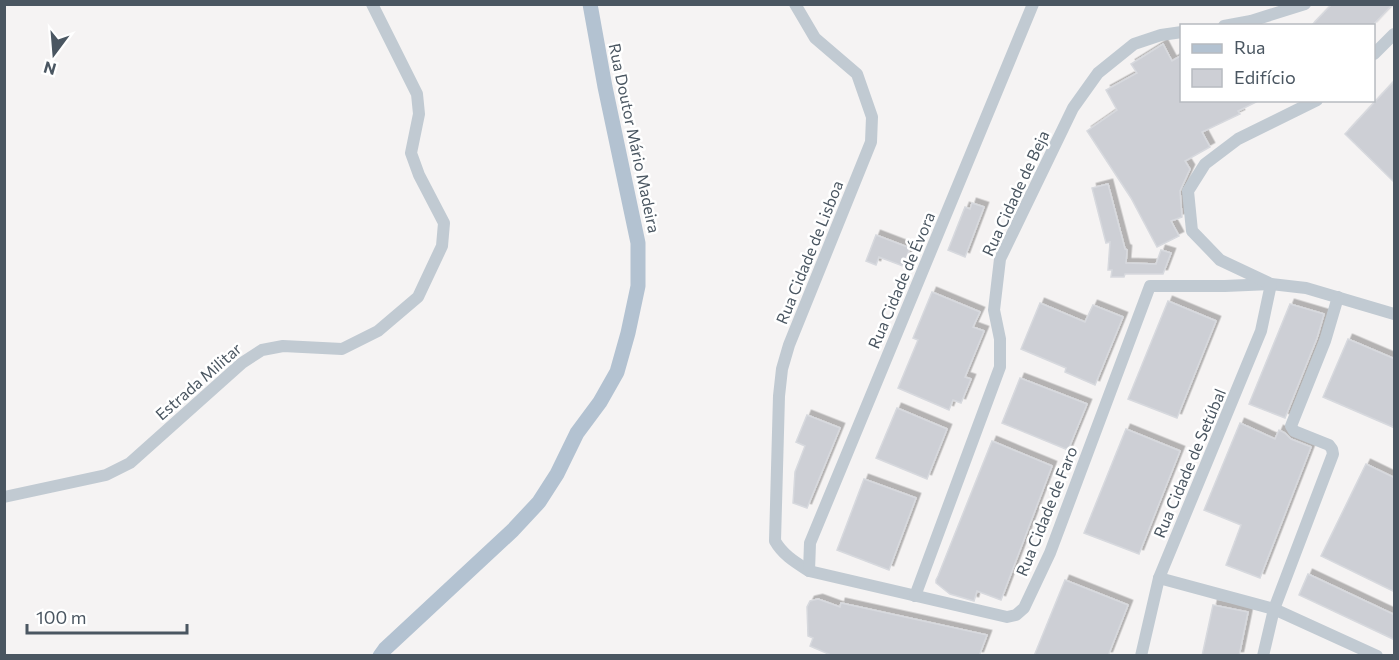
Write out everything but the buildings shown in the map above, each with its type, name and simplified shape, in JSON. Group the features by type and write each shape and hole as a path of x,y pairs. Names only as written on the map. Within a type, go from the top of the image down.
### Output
{"main road":[{"name":"Rua Doutor Mário Madeira","path":"380,656 513,530 539,502 557,474 577,433 600,402 617,372 638,286 638,243 607,98 590,4"}],"street":[{"name":"Estrada Militar","path":"4,497 106,475 130,463 242,363 262,350 283,346 342,349 378,331 418,297 442,246 444,223 419,175 411,153 419,114 417,94 372,4"},
{"name":"Rua Cidade de Lisboa","path":"775,541 779,396 782,369 789,345 870,142 872,117 856,74 815,38 795,4"},
{"name":"Rua Cidade de Évora","path":"809,571 810,543 814,532 1033,4"},
{"path":"1235,24 1305,4"},
{"name":"Rua Cidade de Beja","path":"915,596 1000,367 1000,339 994,310 1000,259 1073,108 1098,73 1134,45 1161,35 1180,32"},
{"path":"1375,53 1395,34"},
{"path":"1313,102 1238,139 1205,164 1188,191 1192,231 1220,260 1271,284 1306,288 1395,314"},
{"name":"Rua Cidade de Faro","path":"775,541 781,551 809,571 1007,617 1016,615 1024,608 1050,553 1150,286 1271,284"},
{"name":"Rua Cidade de Setúbal","path":"1141,656 1159,578 1261,331 1271,284"},
{"path":"1263,656 1274,609 1333,454 1329,445 1294,431 1291,426 1325,341 1338,297"},
{"path":"1159,578 1274,609 1377,656"}]}
